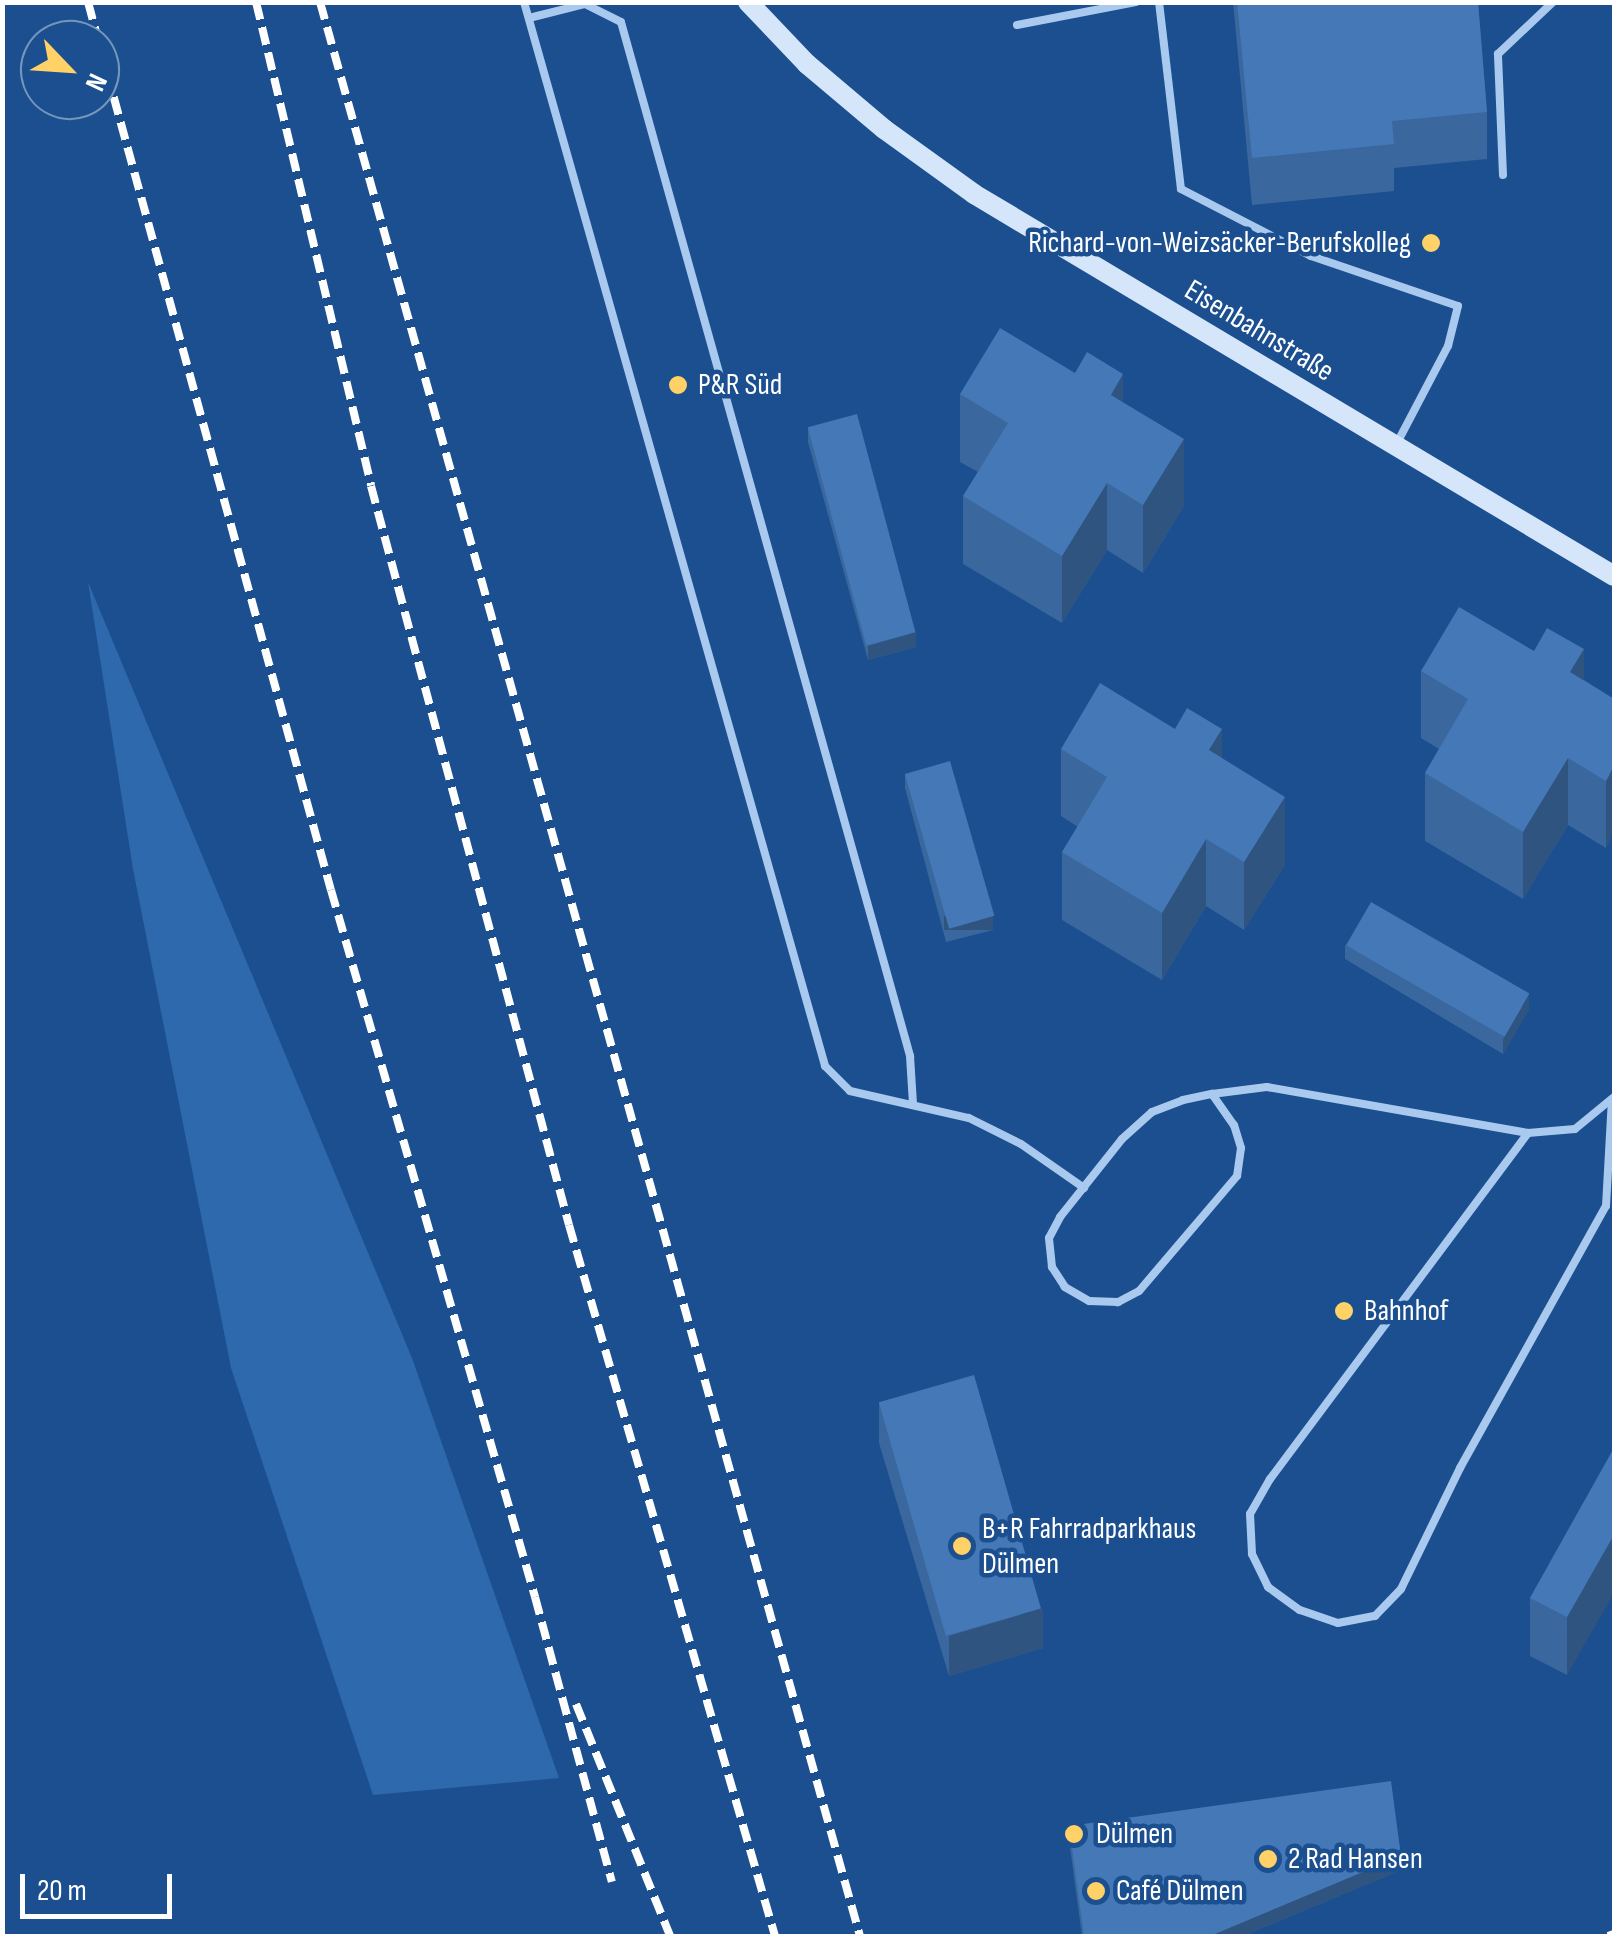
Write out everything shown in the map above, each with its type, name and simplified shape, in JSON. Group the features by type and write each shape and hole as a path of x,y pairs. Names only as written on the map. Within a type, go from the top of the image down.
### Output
{"street":[{"name":"Eisenbahnstraße","path":"748,2 807,64 884,129 974,194 1614,576"}],"lane":[{"path":"524,2 825,1066 850,1091 969,1118 1021,1144 1084,1188"},
{"path":"1016,25 1136,2"},
{"path":"1159,2 1181,189 1312,256 1458,306 1448,346 1395,447"},
{"path":"1503,175 1498,54 1553,2"},
{"path":"528,18 585,4 622,22 910,1056 914,1104"},
{"path":"1212,1094 1234,1125 1241,1148 1237,1176 1139,1290 1118,1302 1089,1302 1064,1287 1052,1266 1049,1238 1122,1139 1152,1112 1212,1094 1267,1086 1528,1133 1575,1130 1613,1098"},
{"path":"1528,1133 1270,1479 1250,1514 1252,1554 1268,1587 1300,1610 1338,1623 1375,1616 1401,1589 1460,1468 1606,1206 1613,1098"}],"shaded area":[{"path":"88,582 412,1358 559,1778 373,1795 231,1368 133,869"}],"building":[{"path":"1237,2 1478,2 1487,112 1392,121 1394,144 1252,158"},
{"path":"1000,328 1075,373 1087,352 1123,374 1111,395 1184,439 1143,505 1107,483 1062,556 963,496 1008,423 960,394"},
{"path":"857,414 915,632 866,645 808,427"},
{"path":"1459,607 1534,651 1547,628 1584,649 1570,672 1614,699 1614,766 1606,781 1568,758 1523,832 1425,773 1468,699 1421,671"},
{"path":"1100,683 1175,729 1187,708 1222,729 1209,750 1285,797 1244,862 1206,839 1162,913 1062,852 1107,777 1061,749"},
{"path":"950,761 994,916 949,929 905,774"},
{"path":"1371,902 1529,994 1504,1037 1346,945"},
{"name":"B+R Fahrradparkhaus Dülmen","path":"974,1375 1041,1609 946,1636 879,1402"},
{"path":"1614,1448 1614,1535 1567,1617 1530,1598"},
{"path":"1391,1781 1401,1856 1210,1936 1084,1936 1069,1826"}],"railway":[{"path":"88,2 93,20"},
{"path":"256,2 371,486 569,1225 775,1936"},
{"path":"320,2 860,1936"},
{"path":"120,120 331,890 535,1597 612,1882"},
{"path":"576,1704 670,1936"},
{"path":"1608,1936 1614,1934"}],"place":[{"name":"Richard-von-Weizsäcker-Berufskolleg","path":"1431,243"},
{"name":"P&R Süd","path":"678,385"},
{"name":"Bahnhof","path":"1344,1311"},
{"name":"B+R Fahrradparkhaus Dülmen","path":"962,1546"},
{"name":"Dülmen","path":"1074,1834"},
{"name":"2 Rad Hansen","path":"1268,1859"},
{"name":"Café Dülmen","path":"1096,1891"}]}
